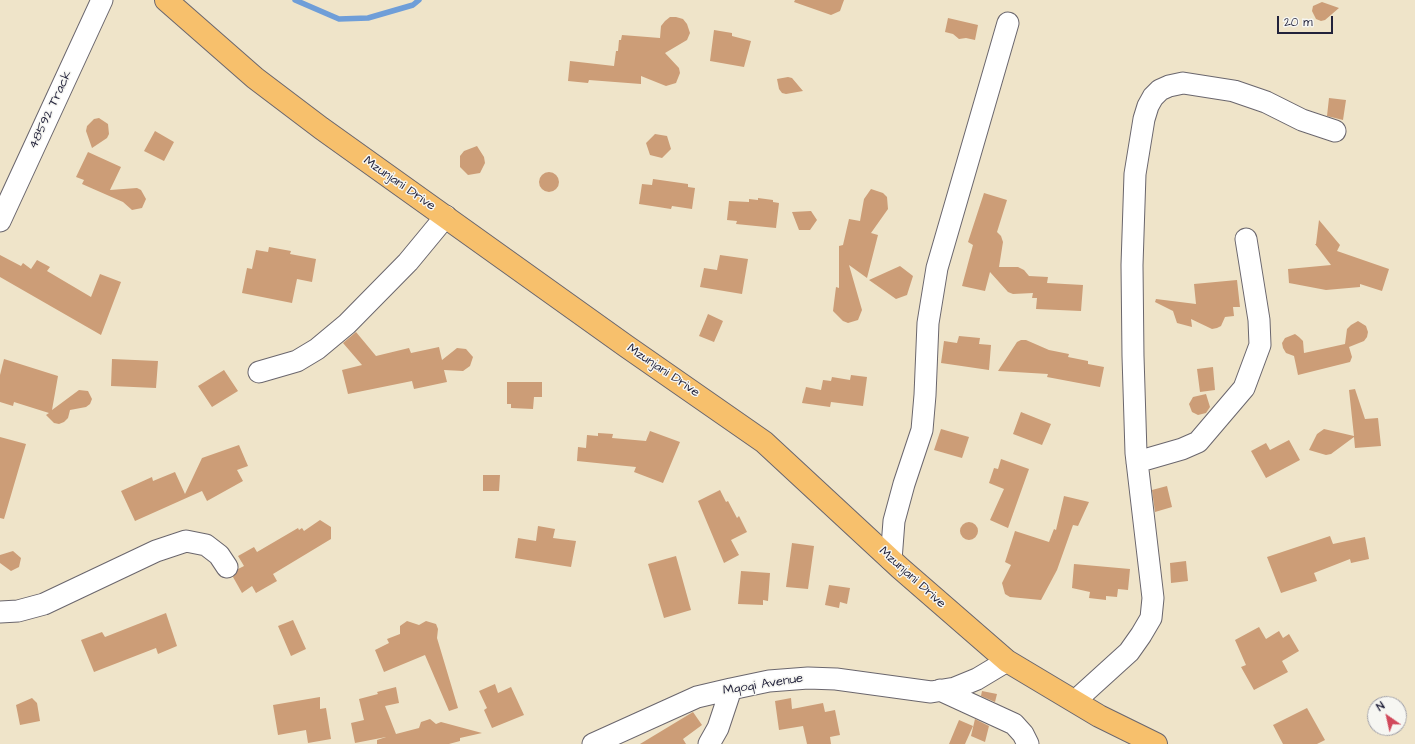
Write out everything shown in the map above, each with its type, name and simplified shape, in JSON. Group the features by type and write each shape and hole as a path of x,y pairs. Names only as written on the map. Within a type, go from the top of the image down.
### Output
{"main road":[{"name":"Mzunjani Drive","path":"166,0 255,78 320,128 446,216 602,329 764,442 891,560 1007,661 1099,716 1156,744"}],"street":[{"name":"48592 Track","path":"0,221 102,0"},
{"path":"891,560 894,521 904,484 922,430 928,323 937,268 1008,23"},
{"path":"1075,701 1129,652 1142,636 1151,618 1153,598 1137,462 1132,266 1135,174 1144,119 1153,97 1160,90 1169,86 1183,83 1234,91 1266,102 1302,120 1334,131"},
{"path":"259,372 296,361 317,349 347,324 408,262 446,216"},
{"path":"1137,462 1182,449 1198,442 1244,388 1260,345 1259,320 1246,239"},
{"path":"0,612 18,612 44,604 156,551 186,541 206,545 219,555 227,567"},
{"name":"Mqoqi Avenue","path":"593,744 632,725 697,697 731,688 769,681 808,678 836,679 931,692 955,688 977,679 1007,661"},
{"path":"709,744 718,728 731,688"},
{"path":"940,690 1014,724 1023,734 1028,744"}],"building":[{"path":"795,0 844,0 840,11 831,15 794,2"},
{"path":"1322,2 1339,8 1325,20 1321,21 1316,19 1312,11 1313,6"},
{"path":"670,17 683,19 687,24 690,33 687,40 665,53 679,68 680,73 676,83 666,86 641,76 641,84 589,80 588,83 568,81 570,61 614,66 616,51 618,51 619,40 621,40 622,35 660,38 661,26"},
{"path":"948,18 978,25 975,40 966,38 959,39 953,34 945,32"},
{"path":"714,30 732,33 732,36 751,41 744,67 710,61"},
{"path":"788,77 792,78 803,91 786,94 782,93 779,89 777,79"},
{"path":"1329,98 1346,100 1343,120 1327,116"},
{"path":"99,118 108,124 109,134 107,138 92,148 86,131 87,126 94,119"},
{"path":"155,131 174,142 164,161 144,151"},
{"path":"655,134 667,136 671,149 662,158 650,155 646,143"},
{"path":"477,146 484,157 485,163 480,173 468,175 460,167 460,156 464,151"},
{"path":"88,152 121,167 110,190 137,188 141,190 146,199 142,208 132,210 123,202 82,184 84,180 76,177"},
{"path":"549,172 556,175 559,182 556,189 549,192 542,189 539,182 542,175"},
{"path":"653,179 688,184 688,187 695,188 692,209 672,206 671,209 639,204 642,184 652,185"},
{"path":"871,189 883,193 887,197 888,209 871,233 878,235 867,278 849,265 862,310 858,320 848,323 843,321 833,311 836,287 839,288 839,246 843,245 849,219 860,221 864,199"},
{"path":"984,193 1007,200 997,232 1001,236 1003,242 999,267 1018,267 1024,270 1029,276 1048,277 1047,283 1083,285 1081,311 1036,309 1037,298 1032,298 1033,293 1013,294 1008,292 990,272 985,291 962,286 973,245 968,242"},
{"path":"758,198 773,200 773,202 779,203 776,228 736,224 737,221 727,220 729,201 749,202 749,199 758,200"},
{"path":"811,211 817,220 810,230 799,230 792,212"},
{"path":"1319,220 1340,245 1337,251 1389,269 1382,291 1360,284 1360,287 1326,290 1289,283 1288,269 1331,265 1315,244"},
{"path":"269,247 291,251 290,254 316,259 312,282 297,279 292,303 242,293 247,268 252,269 256,250 268,252"},
{"path":"0,255 21,266 23,263 31,269 37,260 50,267 47,271 91,297 100,274 121,282 101,335 0,277"},
{"path":"720,255 748,259 742,294 700,287 704,268 717,270"},
{"path":"900,266 913,276 907,295 896,299 869,280"},
{"path":"1237,280 1240,307 1233,307 1234,316 1225,317 1221,326 1217,328 1212,329 1191,319 1192,327 1177,323 1173,311 1155,302 1156,299 1196,304 1194,284"},
{"path":"708,314 723,321 714,342 699,336"},
{"path":"1358,321 1366,326 1368,332 1364,341 1349,347 1352,357 1350,362 1298,375 1294,356 1286,353 1283,348 1282,343 1285,338 1295,334 1299,337 1303,341 1304,353 1345,344 1347,329"},
{"path":"356,332 376,356 409,348 411,353 439,347 442,360 457,348 466,349 473,357 470,366 463,371 444,370 447,382 414,389 412,381 348,394 342,370 362,365 343,343"},
{"path":"959,336 980,338 979,344 991,345 989,370 941,363 944,341 957,343"},
{"path":"1026,340 1049,350 1069,354 1068,357 1088,361 1088,364 1104,367 1100,387 1047,377 1048,374 998,371 1017,342"},
{"path":"4,359 58,376 52,410 79,390 88,391 92,399 90,404 86,407 70,410 68,418 59,424 54,423 46,415 49,413 14,402 13,406 0,402 0,375"},
{"path":"112,359 158,361 156,388 111,386"},
{"path":"1213,367 1215,390 1200,392 1197,369"},
{"path":"224,370 238,391 212,407 198,386"},
{"path":"851,375 867,377 863,406 831,402 830,407 802,403 806,387 821,390 823,380 831,381 832,377 850,380"},
{"path":"507,382 542,382 542,397 534,397 533,409 511,408 511,404 507,404"},
{"path":"1355,389 1365,419 1378,418 1381,446 1355,448 1354,437 1331,454 1326,455 1309,450 1317,434 1324,429 1354,436 1349,390"},
{"path":"1206,394 1210,407 1206,413 1198,415 1192,412 1189,404 1193,397"},
{"path":"1021,412 1051,424 1042,445 1013,434"},
{"path":"941,429 969,437 962,458 934,450"},
{"path":"650,431 680,442 663,483 634,472 636,467 577,461 578,447 586,448 587,435 598,436 598,433 613,434 612,438 646,441"},
{"path":"0,437 26,444 4,519 0,518"},
{"path":"1289,440 1300,460 1266,478 1251,451 1266,443 1270,450"},
{"path":"239,445 248,466 237,470 243,481 207,501 202,491 135,521 121,491 152,477 153,481 175,472 185,494 202,458"},
{"path":"1001,459 1029,469 1008,528 990,520 1004,489 989,483 994,468 998,469"},
{"path":"483,475 500,475 499,491 483,491"},
{"path":"1167,486 1172,507 1155,512 1152,490"},
{"path":"720,490 737,518 739,516 747,532 731,540 739,555 724,563 698,501"},
{"path":"1064,496 1089,502 1078,526 1073,525 1057,570 1041,600 1010,597 1005,594 1002,583 1011,565 1005,562 1015,531 1049,542 1054,529 1056,530"},
{"path":"320,520 331,527 331,539 273,574 277,581 256,593 252,586 242,593 233,577 238,569 244,566 238,556 254,547 257,552 298,528 299,530 302,528 304,531"},
{"path":"969,522 975,525 978,531 975,537 969,540 963,537 960,531 963,525"},
{"path":"538,526 555,529 553,538 576,541 571,567 515,558 518,538 536,541"},
{"path":"1330,536 1333,544 1365,537 1369,559 1351,563 1350,559 1314,573 1317,581 1281,593 1267,557"},
{"path":"792,543 814,546 808,589 786,587"},
{"path":"13,551 21,558 19,567 11,571 0,563 0,555"},
{"path":"676,556 691,610 664,618 648,564"},
{"path":"1186,561 1188,581 1171,583 1170,563"},
{"path":"1074,564 1130,569 1128,590 1118,589 1117,597 1106,596 1106,600 1089,598 1090,592 1072,588"},
{"path":"741,571 770,573 768,601 763,600 763,605 738,604"},
{"path":"829,585 850,588 847,604 840,602 839,608 825,605"},
{"path":"166,613 177,646 158,654 156,648 94,672 81,640 102,632 105,637"},
{"path":"293,620 306,649 291,656 278,626"},
{"path":"407,621 419,625 426,621 436,624 438,629 437,638 458,708 449,711 425,655 384,672 375,650 389,643 387,639 400,634 400,626"},
{"path":"1259,627 1266,639 1279,631 1283,638 1289,634 1299,651 1282,661 1288,672 1254,690 1241,667 1246,665 1235,640"},
{"path":"495,684 498,693 511,687 524,715 492,728 484,710 487,708 479,691"},
{"path":"396,687 399,703 385,706 396,734 419,728 421,722 430,719 436,724 441,722 482,733 460,738 460,741 449,744 377,744 377,740 386,737 355,743 351,723 364,720 359,699"},
{"path":"982,691 997,694 995,702 981,696"},
{"path":"320,697 320,709 326,708 331,739 308,743 306,730 278,735 273,705"},
{"path":"32,698 37,703 40,721 20,725 16,705"},
{"path":"791,698 792,709 823,703 825,712 835,710 840,735 830,737 831,744 807,744 803,726 779,730 775,701"},
{"path":"1307,708 1325,740 1317,744 1283,744 1273,725"},
{"path":"693,712 702,725 683,739 686,744 640,744"},
{"path":"975,719 989,726 985,742 971,736"},
{"path":"959,720 973,726 965,744 949,744"}],"waterway":[{"path":"295,0 339,19 368,18 413,5 419,0"}]}
